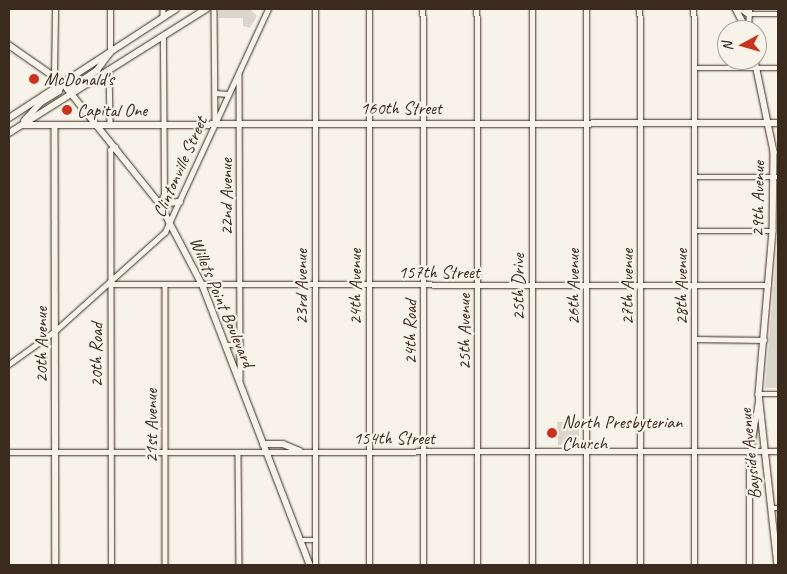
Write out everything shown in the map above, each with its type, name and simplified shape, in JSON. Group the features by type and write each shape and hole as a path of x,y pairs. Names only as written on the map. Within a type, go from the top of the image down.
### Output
{"main road":[{"path":"9,118 176,9"},
{"path":"9,133 71,92 206,9"},
{"path":"71,92 75,85 97,70 110,53"},
{"path":"20,126 40,103 59,91 62,82"}],"street":[{"path":"54,76 55,9"},
{"path":"110,9 110,53"},
{"path":"163,9 163,16"},
{"path":"214,9 215,123"},
{"name":"Clintonville Street","path":"9,364 55,331 110,284 166,232 268,9"},
{"name":"23rd Avenue","path":"315,9 315,565"},
{"name":"24th Avenue","path":"369,9 370,565"},
{"name":"24th Road","path":"423,9 424,565"},
{"name":"25th Avenue","path":"477,9 478,565"},
{"name":"25th Drive","path":"532,9 532,565"},
{"name":"26th Avenue","path":"586,9 586,565"},
{"name":"27th Avenue","path":"640,9 641,565"},
{"name":"28th Avenue","path":"694,9 695,565"},
{"path":"736,9 742,20"},
{"path":"742,9 778,14"},
{"path":"163,35 164,194 160,204 180,202"},
{"name":"Willets Point Boulevard","path":"9,45 62,82 160,204 203,286 310,565"},
{"path":"694,68 717,68"},
{"path":"109,70 110,123"},
{"name":"29th Avenue","path":"757,70 769,123 776,177 764,340"},
{"name":"22nd Avenue","path":"239,72 240,383"},
{"path":"215,93 228,94"},
{"name":"160th Street","path":"20,126 110,123 778,123"},
{"name":"20th Avenue","path":"55,126 56,565"},
{"name":"20th Road","path":"110,565 110,150 115,147"},
{"path":"695,177 776,177"},
{"path":"695,232 773,232"},
{"name":"157th Street","path":"110,284 164,286 768,285"},
{"name":"21st Avenue","path":"164,286 165,565"},
{"path":"695,339 764,340"},
{"name":"Bayside Avenue","path":"764,340 759,394 778,563"},
{"path":"225,345 240,345"},
{"path":"750,565 750,451 759,394 778,394"},
{"path":"263,444 283,444 300,451"},
{"name":"154th Street","path":"9,452 778,451"},
{"path":"238,453 239,565"},
{"path":"771,508 778,508"},
{"path":"300,540 315,540"}],"shaded area":[{"path":"219,9 250,9 257,16 250,28 243,26 243,18 219,18"},
{"path":"778,235 778,388 765,388"},
{"path":"557,422 579,422 579,444 558,445"}],"place":[{"name":"McDonald's","path":"34,79"},
{"name":"Capital One","path":"67,110"},
{"name":"North Presbyterian Church","path":"552,433"}]}
